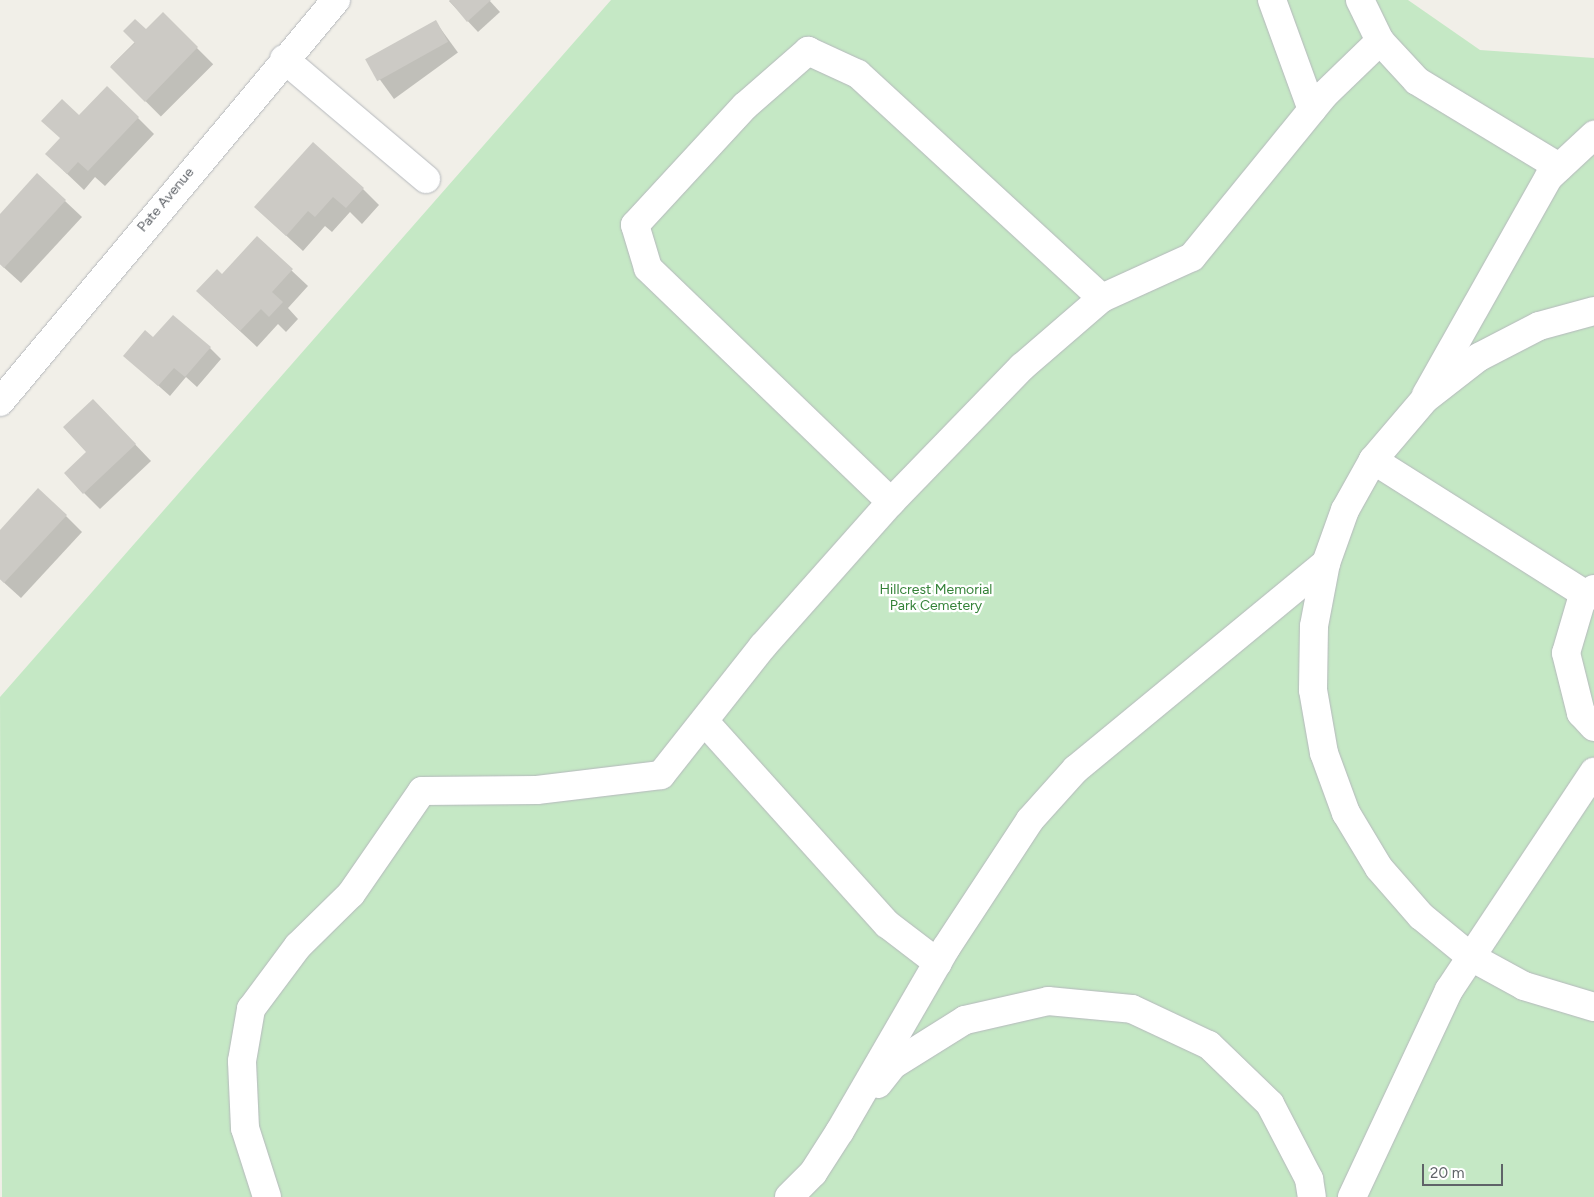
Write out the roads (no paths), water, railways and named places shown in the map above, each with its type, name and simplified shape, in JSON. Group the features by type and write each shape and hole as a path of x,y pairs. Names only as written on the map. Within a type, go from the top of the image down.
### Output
{"street":[{"name":"Pate Avenue","path":"0,402 284,59 336,0"},
{"path":"1272,0 1312,110"},
{"path":"1360,0 1380,41 1417,81 1559,167"},
{"path":"267,1197 246,1128 242,1062 251,1009 298,946 351,894 422,791 537,790 661,774 705,722 763,646 891,502 1022,367 1102,298 1192,257 1312,110 1380,41"},
{"path":"891,502 648,268 635,225 744,106 808,51 858,74 1102,298"},
{"path":"284,59 426,179"},
{"path":"1425,399 1451,346 1559,167 1594,135"},
{"path":"1594,311 1539,326 1479,358 1425,399 1373,460 1345,510 1326,563 1314,626 1313,690 1324,753 1346,813 1385,875 1421,916 1471,956 1524,986 1594,1007"},
{"path":"1373,460 1591,592 1581,602 1566,653 1581,713 1594,727"},
{"path":"789,1197 812,1173 840,1131 938,963 1030,820 1076,769 1326,563"},
{"path":"705,722 887,924 938,963"},
{"path":"1352,1197 1449,990 1594,772"},
{"path":"815,1197 840,1131 893,1065 965,1020 1048,1000 1132,1009 1210,1045 1270,1104 1309,1179 1312,1197"}],"park label":[{"name":"Hillcrest Memorial Park Cemetery","path":"936,598"}]}
